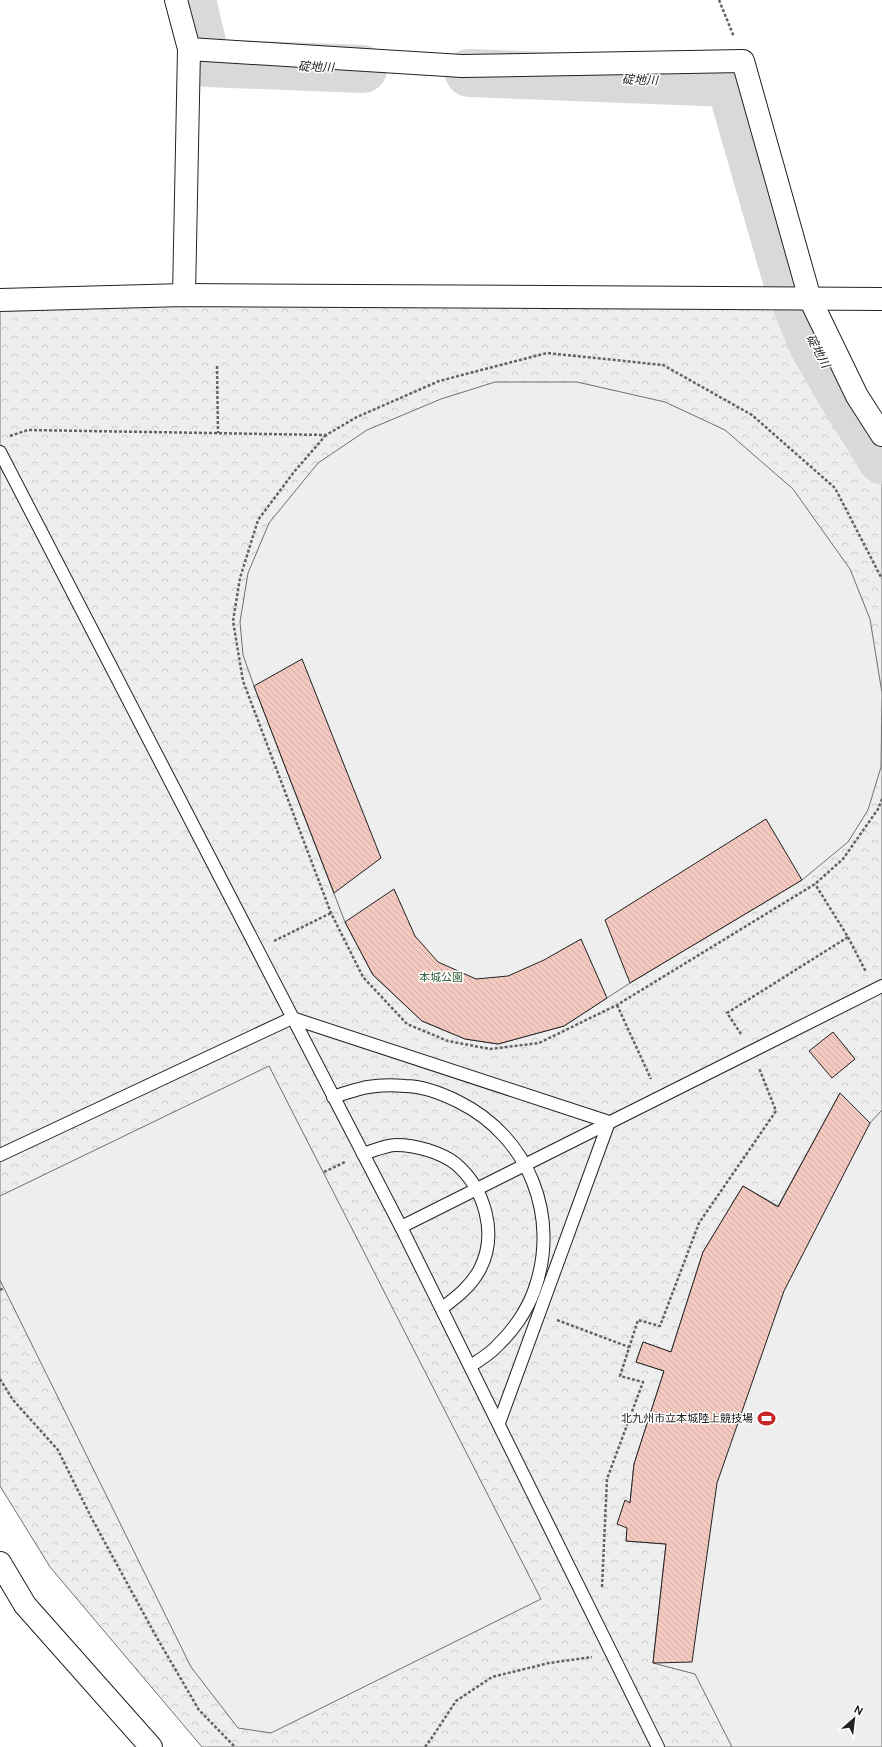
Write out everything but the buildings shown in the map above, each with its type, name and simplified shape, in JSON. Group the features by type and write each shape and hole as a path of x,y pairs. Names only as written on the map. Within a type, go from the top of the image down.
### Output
{"street":[{"path":"176,0 189,48 184,295"},
{"path":"189,48 462,66 743,61 810,299 857,396 882,435"},
{"path":"0,300 184,295 882,299"},
{"path":"0,1563 25,1605 151,1747"}],"lane":[{"path":"0,452 401,1227 658,1747"},
{"path":"401,1227 878,987"},
{"path":"0,1155 292,1018 609,1122"},
{"path":"333,1097 369,1087 406,1086 442,1093 476,1110 504,1134 526,1164 538,1195 544,1227 543,1260 536,1286 518,1322 497,1347 471,1366"},
{"path":"499,1423 609,1122"},
{"path":"363,1154 395,1145 427,1149 455,1164 477,1188 487,1214 488,1242 480,1269 464,1292 442,1308"}],"path":[{"path":"719,0 743,61"},
{"path":"882,579 835,488 752,415 663,365 547,353 439,381 357,417 326,435 294,472 258,520 240,578 233,621 243,681 331,913 363,977 407,1024 448,1041 490,1049 540,1043 617,1005 815,884 843,859 878,809 882,799"},
{"path":"217,366 218,433"},
{"path":"7,437 28,430 326,435"},
{"path":"815,884 878,987"},
{"path":"258,950 331,913"},
{"path":"602,1588 607,1479 643,1382 620,1376 638,1320 660,1326 699,1223 776,1111 752,1050 727,1013 848,937"},
{"path":"617,1005 659,1097"},
{"path":"0,1290 4,1288"},
{"path":"539,1313 629,1347"},
{"path":"0,1378 13,1400 58,1450 91,1517 157,1638 199,1710 235,1747"},
{"path":"425,1747 456,1701 492,1677 549,1664 612,1653"}],"green space":[{"name":"本城公園","path":"184,305 791,306 813,361 882,468 882,1747 202,1747 50,1567 0,1486 0,308"},
{"path":"495,382 577,382 665,402 725,430 793,489 850,569 870,619 882,693 881,767 868,810 848,842 802,880 630,983 564,1026 498,1044 465,1039 422,1021 373,975 345,922 254,686 243,655 240,622 248,573 269,523 318,463 367,430 441,399"},
{"path":"269,1066 541,1599 271,1733 238,1728 191,1667 0,1280 0,1196"},
{"name":"北九州市立本城陸上競技場","path":"840,1093 870,1123 882,1110 882,1747 732,1747 695,1674 653,1663 666,1544 626,1541 634,1464 664,1371 636,1362 643,1342 671,1352 703,1252 743,1186 778,1206"}],"waterway":[{"name":"碇地川","path":"192,0 207,63 363,69"},
{"name":"碇地川","path":"469,73 730,83 788,284 814,347 882,460"}],"place":[{"name":"北九州市立本城陸上競技場","path":"766,1418"}]}
